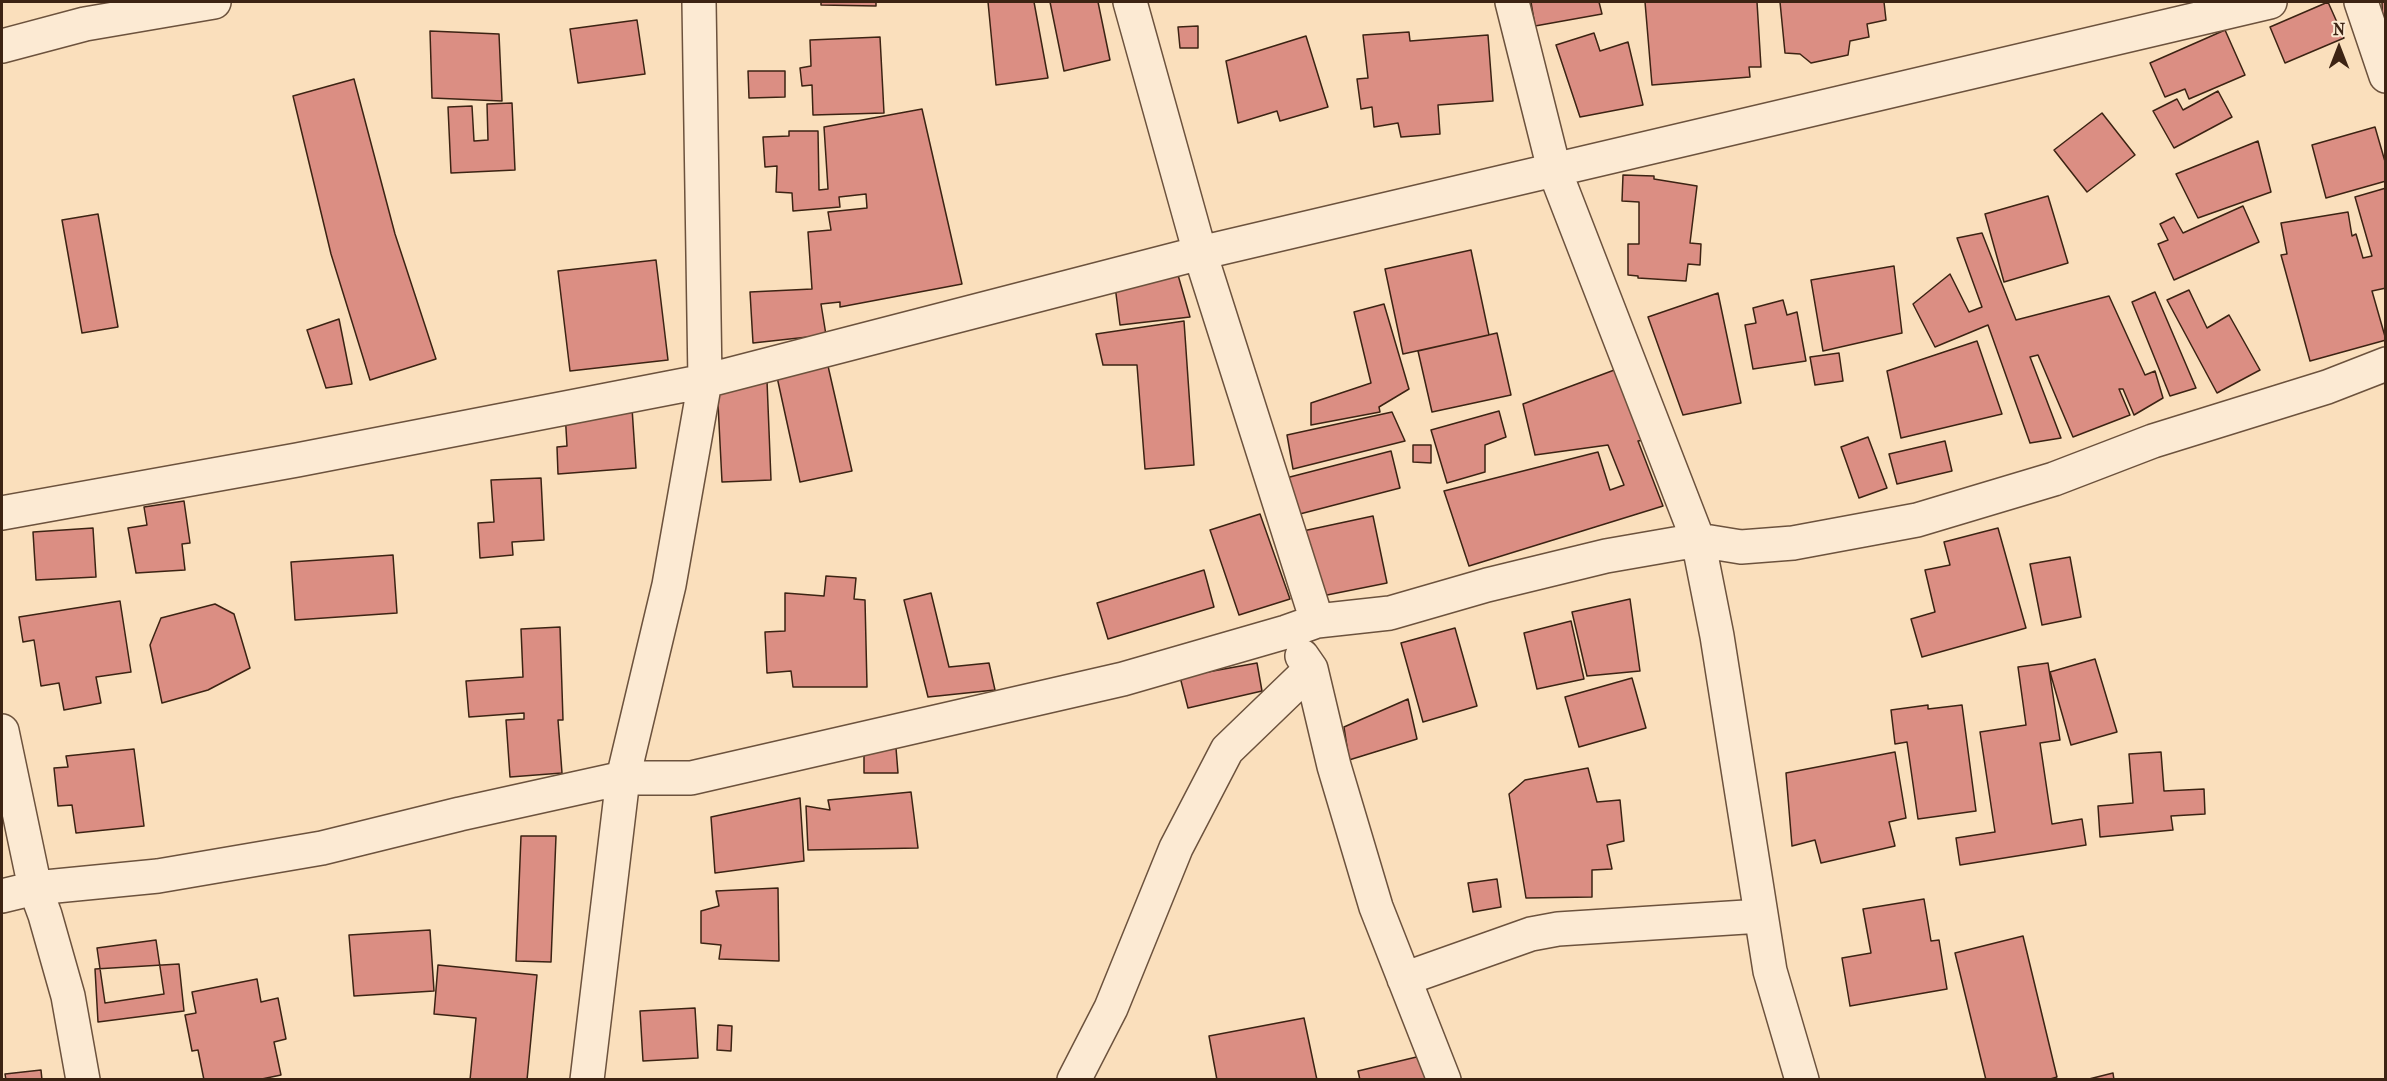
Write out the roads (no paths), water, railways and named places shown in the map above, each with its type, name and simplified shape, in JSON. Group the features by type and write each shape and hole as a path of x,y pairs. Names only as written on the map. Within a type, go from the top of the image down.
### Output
{"street":[{"path":"2,46 82,13 214,2"},
{"path":"587,1080 623,778 669,585 705,381 699,2"},
{"path":"1130,2 1200,253 1317,621"},
{"path":"1512,2 1554,170 1698,540 1717,636 1770,971 1802,1080"},
{"path":"2,513 297,460 705,381 1200,253 2270,2"},
{"path":"2361,2 2385,76"},
{"path":"2,896 35,888 158,876 322,848 460,814 623,778 691,778 1123,679 1317,621 1390,613 1487,585 1584,562 1698,540 1741,547 1793,543 1917,520 2054,479 2153,441 2327,387 2385,364"},
{"path":"1286,632 1311,669 1334,766 1376,907 1444,1080"},
{"path":"1074,1080 1111,1008 1176,848 1227,750 1311,669"},
{"path":"2,731 35,888 68,996 83,1080"},
{"path":"1404,980 1531,934 1557,929 1761,916"}]}
